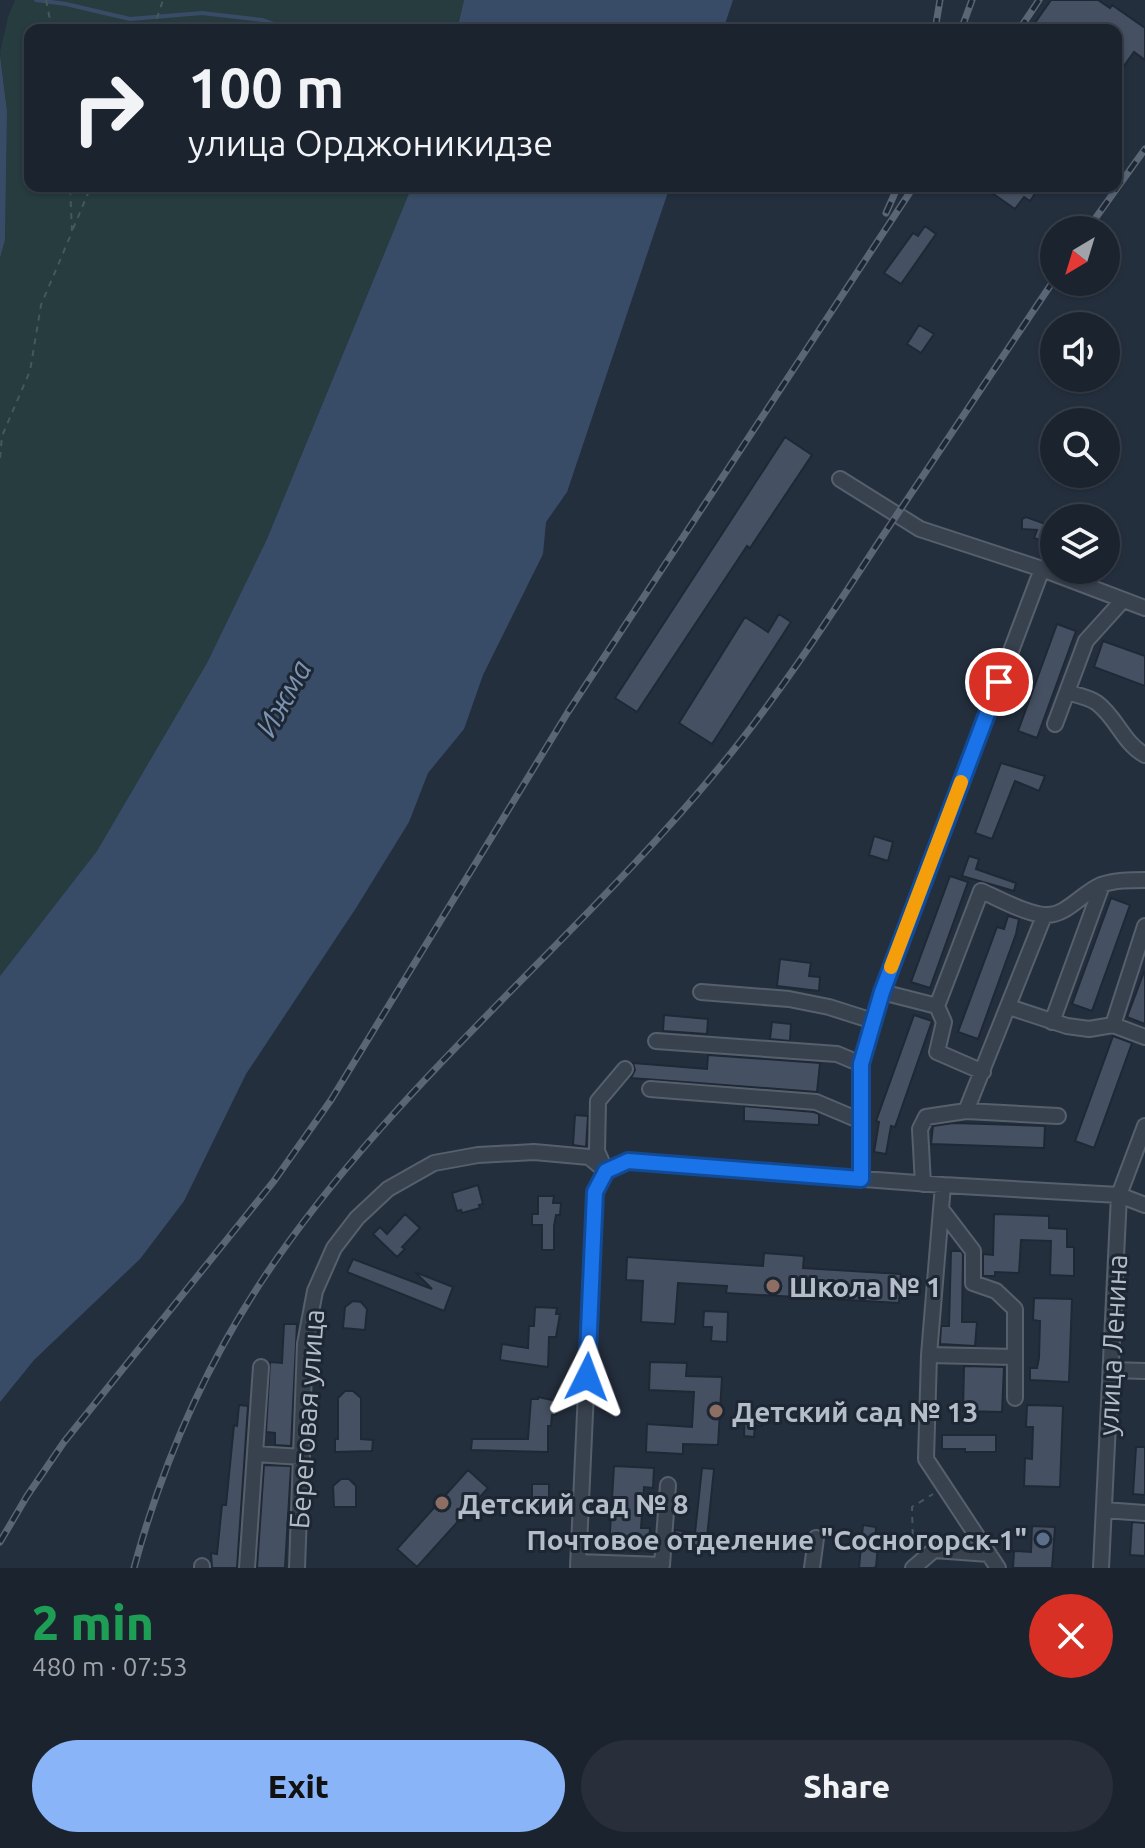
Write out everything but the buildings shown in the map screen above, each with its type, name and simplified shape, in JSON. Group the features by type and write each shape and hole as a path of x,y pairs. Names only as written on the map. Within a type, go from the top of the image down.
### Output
{"street":[{"path":"840,479 920,529 1040,568"},
{"path":"861,1179 861,1064 873,1021 1040,574"},
{"path":"1081,584 1145,608"},
{"path":"1055,724 1086,641 1123,600"},
{"path":"1067,692 1095,701 1112,718 1131,748 1145,755"},
{"path":"983,1072 937,1052 944,1022 937,1006 981,891 1044,916 1060,913 1102,885 1145,880"},
{"path":"1052,1022 1102,885"},
{"path":"966,1111 1044,916"},
{"path":"1113,1025 1145,926"},
{"path":"701,992 789,999 873,1021"},
{"path":"882,992 937,1006"},
{"path":"1009,1007 1052,1022 1089,1029 1113,1025 1145,1037"},
{"path":"656,1041 837,1054 861,1064"},
{"path":"606,1171 597,1151 598,1101 625,1069"},
{"path":"650,1089 816,1102 861,1121"},
{"path":"923,1184 920,1129 926,1117 966,1111 1058,1116"},
{"name":"улица Ленина","path":"1101,1568 1119,1195 1145,1126"},
{"name":"Береговая улица","path":"297,1568 305,1344 315,1291 334,1248 357,1218 388,1189 434,1163 449,1160 534,1152 589,1157 606,1171"},
{"path":"668,1485 662,1565 578,1565 595,1192 606,1171 628,1161 923,1184 1119,1195 1145,1205"},
{"path":"943,1185 929,1355 926,1459 998,1568"},
{"path":"941,1209 973,1251 973,1283 996,1291 1015,1309 1015,1398"},
{"path":"929,1355 1015,1357"},
{"path":"247,1568 261,1367"},
{"path":"1111,1370 1145,1371"},
{"path":"255,1454 302,1457"},
{"path":"1104,1510 1145,1513"},
{"path":"812,1568 816,1538"},
{"path":"913,1568 934,1550 989,1554"}],"path":[{"path":"46,0 51,24"},
{"path":"155,24 163,0"},
{"path":"70,192 72,232"},
{"path":"0,458 2,436 30,371 41,305 89,192"},
{"path":"913,1568 912,1507 945,1487"}],"green space":[{"path":"15,0 464,0 458,24 24,24 24,192 410,192 267,539 207,663 97,851 0,976 0,258 5,240 7,111 0,52"}],"water":[{"path":"464,0 733,0 725,24 458,24"},
{"path":"0,55 7,111 5,240 0,258"},
{"name":"Ижма","path":"410,192 668,192 567,492 546,522 543,554 483,675 464,729 428,773 409,822 246,1074 184,1201 140,1259 34,1360 0,1402 0,976 97,851 207,663 267,539"}],"waterway":[{"path":"36,0 130,19 202,13 274,24"}],"railway":[{"path":"936,24 940,0"},
{"path":"963,24 972,0"},
{"path":"1023,24 1039,0"},
{"path":"1122,181 1145,149"},
{"path":"886,213 895,192"},
{"path":"0,1542 64,1442 274,1181 331,1100 568,712 910,192"},
{"path":"1097,216 1114,192"},
{"path":"134,1568 160,1486 192,1406 232,1330 278,1257 327,1191 380,1129 664,831 740,742 822,628 1043,296"}],"slow traffic":[{"path":"891,967 961,782"}],"place":[{"name":"Школа № 1","path":"773,1286"},
{"name":"Детский сад № 13","path":"716,1411"},
{"name":"Детский сад № 8","path":"442,1503"},
{"name":"Почтовое отделение \"Сосногорск-1\"","path":"1043,1539"}],"route":[{"path":"587,1377 595,1192 606,1171 628,1161 861,1179 861,1064 882,992 999,682"}]}
